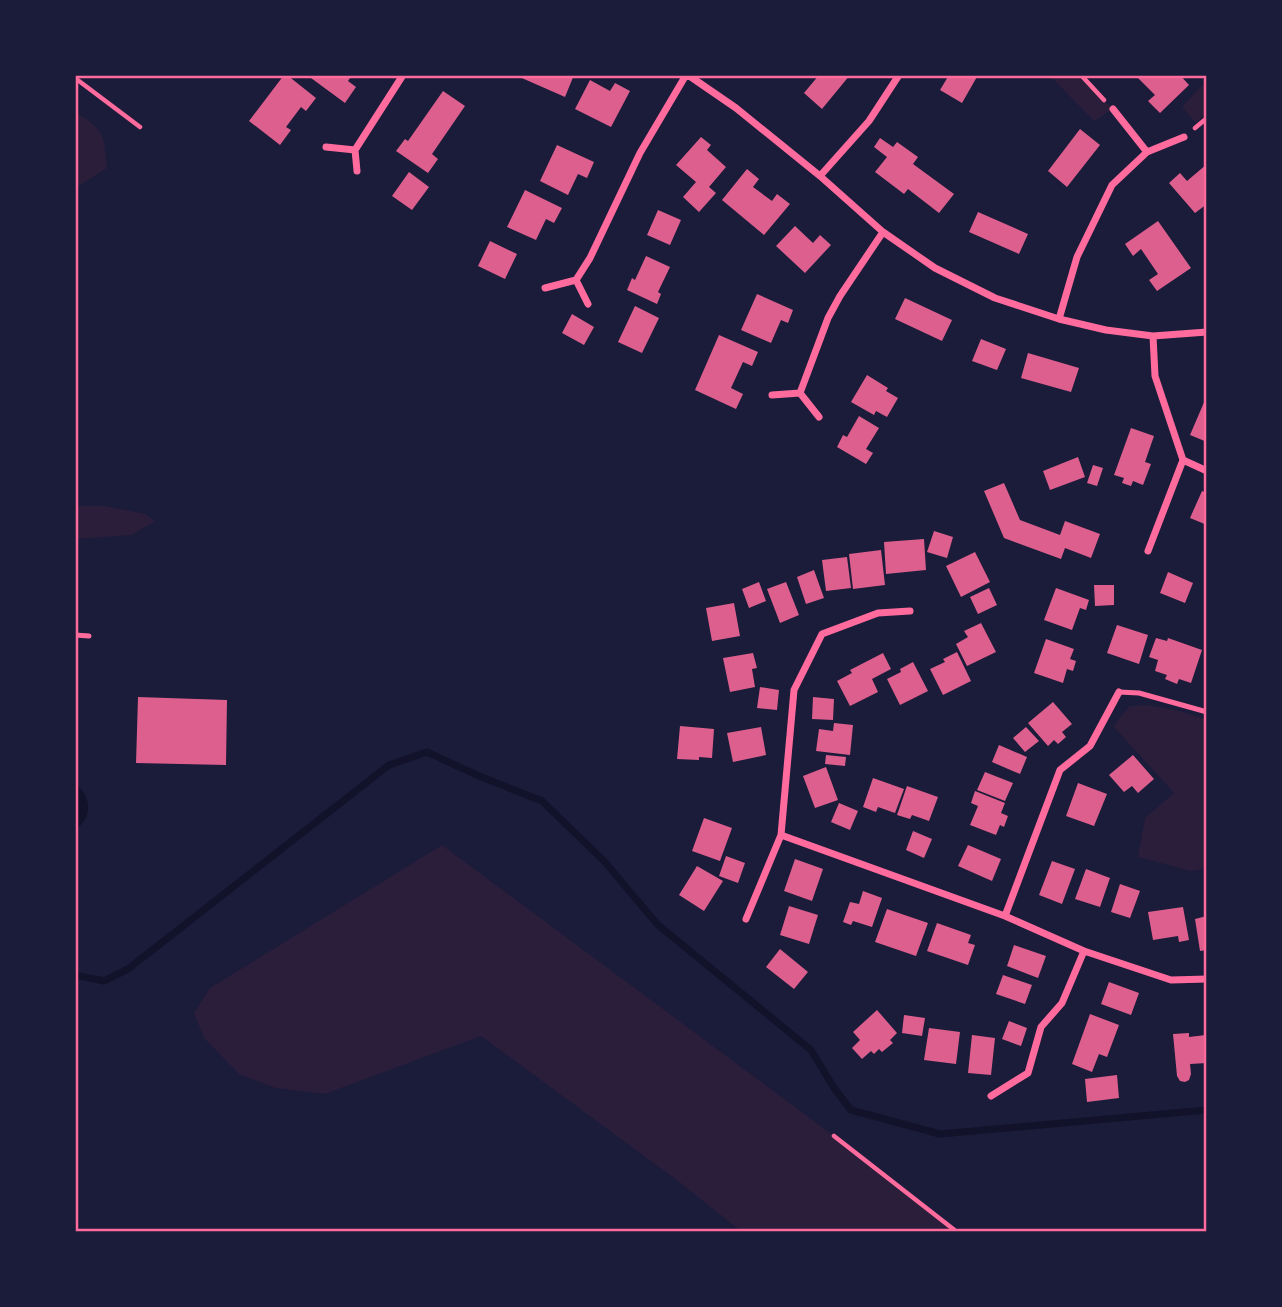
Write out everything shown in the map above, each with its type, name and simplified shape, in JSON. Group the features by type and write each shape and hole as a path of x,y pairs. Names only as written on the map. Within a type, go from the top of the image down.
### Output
{"street":[{"path":"357,171 355,150 403,75"},
{"path":"545,288 576,280 590,258 640,153 687,75 736,108 820,176 883,232 935,268 995,298 1059,319 1106,330 1153,336 1207,332"},
{"path":"820,176 869,121 899,75"},
{"path":"1113,109 1147,152"},
{"path":"1059,319 1077,257 1112,185 1147,152 1184,137"},
{"path":"326,147 355,150"},
{"path":"800,393 828,318 883,232"},
{"path":"576,280 588,304"},
{"path":"1149,551 1183,460 1155,376 1153,336"},
{"path":"772,395 800,393"},
{"path":"800,393 818,417"},
{"path":"1183,460 1207,471"},
{"path":"746,919 781,835 794,690 822,634 878,613 911,611"},
{"path":"1005,916 1060,770 1090,746 1119,692"},
{"path":"781,835 1005,916 1084,951 1171,980 1207,979"},
{"path":"991,1096 1028,1073 1041,1027 1062,1003 1084,951"}],"lane":[{"path":"75,635 89,636"},
{"path":"1119,692 1139,693 1207,712"}],"path":[{"path":"1081,75 1113,109"},
{"path":"75,78 140,127"},
{"path":"834,1136 957,1232"}],"shaded area":[{"path":"1049,75 1081,75 1113,109 1094,121"},
{"path":"1207,80 1207,113 1196,123 1182,107"},
{"path":"75,112 93,124 102,135 107,168 79,186 75,184"},
{"path":"75,506 105,506 145,514 155,521 132,535 75,539"},
{"path":"1147,705 1180,711 1207,720 1207,868 1191,871 1138,857 1145,818 1174,793 1114,727 1130,706"},
{"path":"75,783 85,794 88,807 85,819 75,830"},
{"path":"442,845 834,1136 957,1232 742,1232 678,1181 481,1036 325,1094 276,1088 239,1074 204,1038 194,1013 210,988"}],"building":[{"path":"284,75 316,98 306,111 301,107 286,127 291,130 280,145 249,121"},
{"path":"314,75 352,75 348,81 356,87 345,103 311,78"},
{"path":"515,75 574,75 565,97"},
{"path":"819,75 850,75 822,109 804,93"},
{"path":"949,75 978,75 962,103 940,90"},
{"path":"1141,75 1180,75 1189,85 1160,113 1148,101 1155,95 1138,78"},
{"path":"590,80 610,91 615,83 630,91 611,127 575,109"},
{"path":"443,91 465,106 432,154 438,159 428,173 396,151 405,139 408,141"},
{"path":"1080,129 1100,145 1067,187 1048,171"},
{"path":"701,137 711,145 707,150 726,167 709,187 716,193 699,212 683,197 696,182 676,165"},
{"path":"880,138 893,147 897,142 918,157 913,164 954,194 939,213 908,189 904,194 875,172 887,157 874,147"},
{"path":"557,145 594,162 587,178 578,174 568,195 540,181"},
{"path":"1207,164 1207,204 1195,213 1169,183 1180,173 1187,181"},
{"path":"747,169 759,179 753,187 772,201 777,194 790,204 764,235 722,200"},
{"path":"409,172 429,187 412,210 392,196"},
{"path":"525,190 562,208 554,223 546,219 536,240 507,227"},
{"path":"658,210 681,220 670,245 647,235"},
{"path":"978,212 1028,234 1019,254 969,232"},
{"path":"1158,221 1191,268 1157,291 1149,280 1158,274 1141,249 1133,256 1125,244"},
{"path":"795,226 813,243 820,235 831,245 805,273 776,246"},
{"path":"490,241 517,254 505,279 478,266"},
{"path":"646,256 670,267 658,292 661,294 657,304 627,290 632,278 635,280"},
{"path":"757,294 793,310 788,323 781,320 771,343 741,330"},
{"path":"905,298 952,320 942,341 895,319"},
{"path":"635,306 659,318 642,353 618,342"},
{"path":"572,314 594,327 584,345 562,333"},
{"path":"719,335 758,352 752,366 743,362 731,388 743,394 736,409 695,390"},
{"path":"981,339 1006,349 997,370 972,361"},
{"path":"1028,353 1079,368 1071,392 1021,378"},
{"path":"867,375 898,398 887,417 876,411 874,415 851,402"},
{"path":"1207,400 1207,442 1190,435"},
{"path":"859,416 879,428 866,449 873,453 866,464 837,447 843,435 847,437"},
{"path":"1131,428 1154,436 1145,462 1151,464 1143,485 1133,481 1131,486 1122,483 1124,478 1114,475"},
{"path":"1078,457 1085,477 1050,490 1043,471"},
{"path":"1093,465 1103,468 1097,486 1087,483"},
{"path":"1004,483 1020,520 1060,535 1065,521 1100,534 1091,558 1065,548 1061,559 1004,538 984,491"},
{"path":"1202,491 1207,493 1207,525 1190,518"},
{"path":"934,531 953,537 947,558 927,552"},
{"path":"924,539 926,570 886,574 884,542"},
{"path":"881,550 885,585 853,589 849,554"},
{"path":"975,552 990,582 961,597 946,566"},
{"path":"847,557 851,588 826,591 822,560"},
{"path":"814,570 824,598 806,604 797,577"},
{"path":"1168,572 1193,583 1185,603 1160,593"},
{"path":"759,582 766,601 749,608 742,589"},
{"path":"786,582 799,615 780,623 767,589"},
{"path":"1094,585 1114,585 1114,605 1095,606"},
{"path":"989,588 997,605 978,614 970,597"},
{"path":"1056,588 1089,600 1086,610 1080,608 1072,630 1044,620"},
{"path":"734,603 740,636 712,641 706,608"},
{"path":"981,623 996,652 967,666 956,644 968,637 964,631"},
{"path":"1117,625 1148,635 1139,664 1107,653"},
{"path":"1156,638 1167,641 1168,638 1202,650 1191,683 1179,679 1177,684 1165,679 1167,675 1155,671 1158,660 1149,657"},
{"path":"1046,639 1074,649 1070,659 1076,661 1073,671 1067,669 1063,683 1034,673"},
{"path":"957,652 971,681 943,695 930,669"},
{"path":"753,653 757,668 752,669 755,687 730,692 723,658"},
{"path":"883,653 891,669 872,679 878,692 850,706 837,681 852,673 850,670"},
{"path":"913,662 928,691 900,705 887,679"},
{"path":"760,687 779,690 777,710 757,708"},
{"path":"138,697 227,700 226,765 136,763"},
{"path":"813,697 834,699 833,720 812,719"},
{"path":"1053,702 1072,724 1062,732 1066,737 1058,744 1054,740 1048,746 1028,723"},
{"path":"834,723 853,725 850,755 816,751 819,729 833,731"},
{"path":"680,726 714,729 712,758 677,759"},
{"path":"761,727 766,755 733,762 727,733"},
{"path":"1026,727 1039,741 1025,752 1013,738"},
{"path":"999,745 1027,757 1020,774 992,762"},
{"path":"826,755 846,757 845,766 825,764"},
{"path":"1133,755 1154,779 1138,793 1132,786 1124,792 1109,775"},
{"path":"826,767 838,800 815,808 803,776"},
{"path":"985,772 1013,783 1005,801 977,790"},
{"path":"873,778 904,789 895,813 878,807 876,812 863,807"},
{"path":"1078,783 1107,794 1094,826 1066,816"},
{"path":"907,786 938,797 929,821 912,815 910,819 897,815"},
{"path":"975,791 1005,803 1001,813 1008,816 1004,827 1000,825 996,835 970,825 978,806 971,803"},
{"path":"839,803 858,811 850,830 831,822"},
{"path":"704,818 732,828 720,861 692,851"},
{"path":"913,831 932,839 924,858 906,850"},
{"path":"968,845 1001,859 992,881 958,866"},
{"path":"726,856 745,863 738,883 719,876"},
{"path":"795,859 823,869 812,901 784,891"},
{"path":"1052,861 1075,869 1062,904 1039,895"},
{"path":"697,866 723,881 704,911 679,895"},
{"path":"1086,869 1110,878 1100,907 1075,899"},
{"path":"1120,884 1140,891 1130,918 1111,912"},
{"path":"863,891 882,898 872,927 853,921 851,925 843,922 850,902 859,904"},
{"path":"789,906 818,915 809,944 780,935"},
{"path":"1183,907 1189,940 1179,942 1178,936 1153,940 1148,912"},
{"path":"887,909 928,923 916,956 875,942"},
{"path":"1207,916 1207,950 1200,951 1195,919"},
{"path":"937,923 971,935 968,943 975,945 968,965 927,951"},
{"path":"1014,945 1046,956 1038,978 1007,966"},
{"path":"780,949 808,972 794,989 766,967"},
{"path":"1003,975 1032,985 1025,1004 996,994"},
{"path":"1109,982 1139,993 1131,1015 1101,1004"},
{"path":"877,1010 897,1033 890,1040 893,1043 882,1052 879,1049 874,1054 871,1051 862,1059 852,1048 860,1040 853,1032"},
{"path":"1090,1014 1119,1025 1107,1057 1099,1054 1092,1072 1072,1064"},
{"path":"904,1015 925,1018 922,1036 902,1033"},
{"path":"1009,1021 1027,1028 1021,1046 1002,1039"},
{"path":"929,1028 960,1032 956,1064 924,1060"},
{"path":"1189,1033 1189,1037 1206,1035 1207,1063 1190,1064 1191,1074 1185,1082 1180,1081 1177,1076 1173,1034"},
{"path":"972,1035 995,1038 991,1075 968,1073"},
{"path":"1117,1075 1119,1098 1087,1102 1085,1079"}],"waterway":[{"path":"75,975 104,981 128,969 389,765 427,752 542,801 604,861 658,925 811,1050 851,1110 940,1134 1207,1110"}]}
